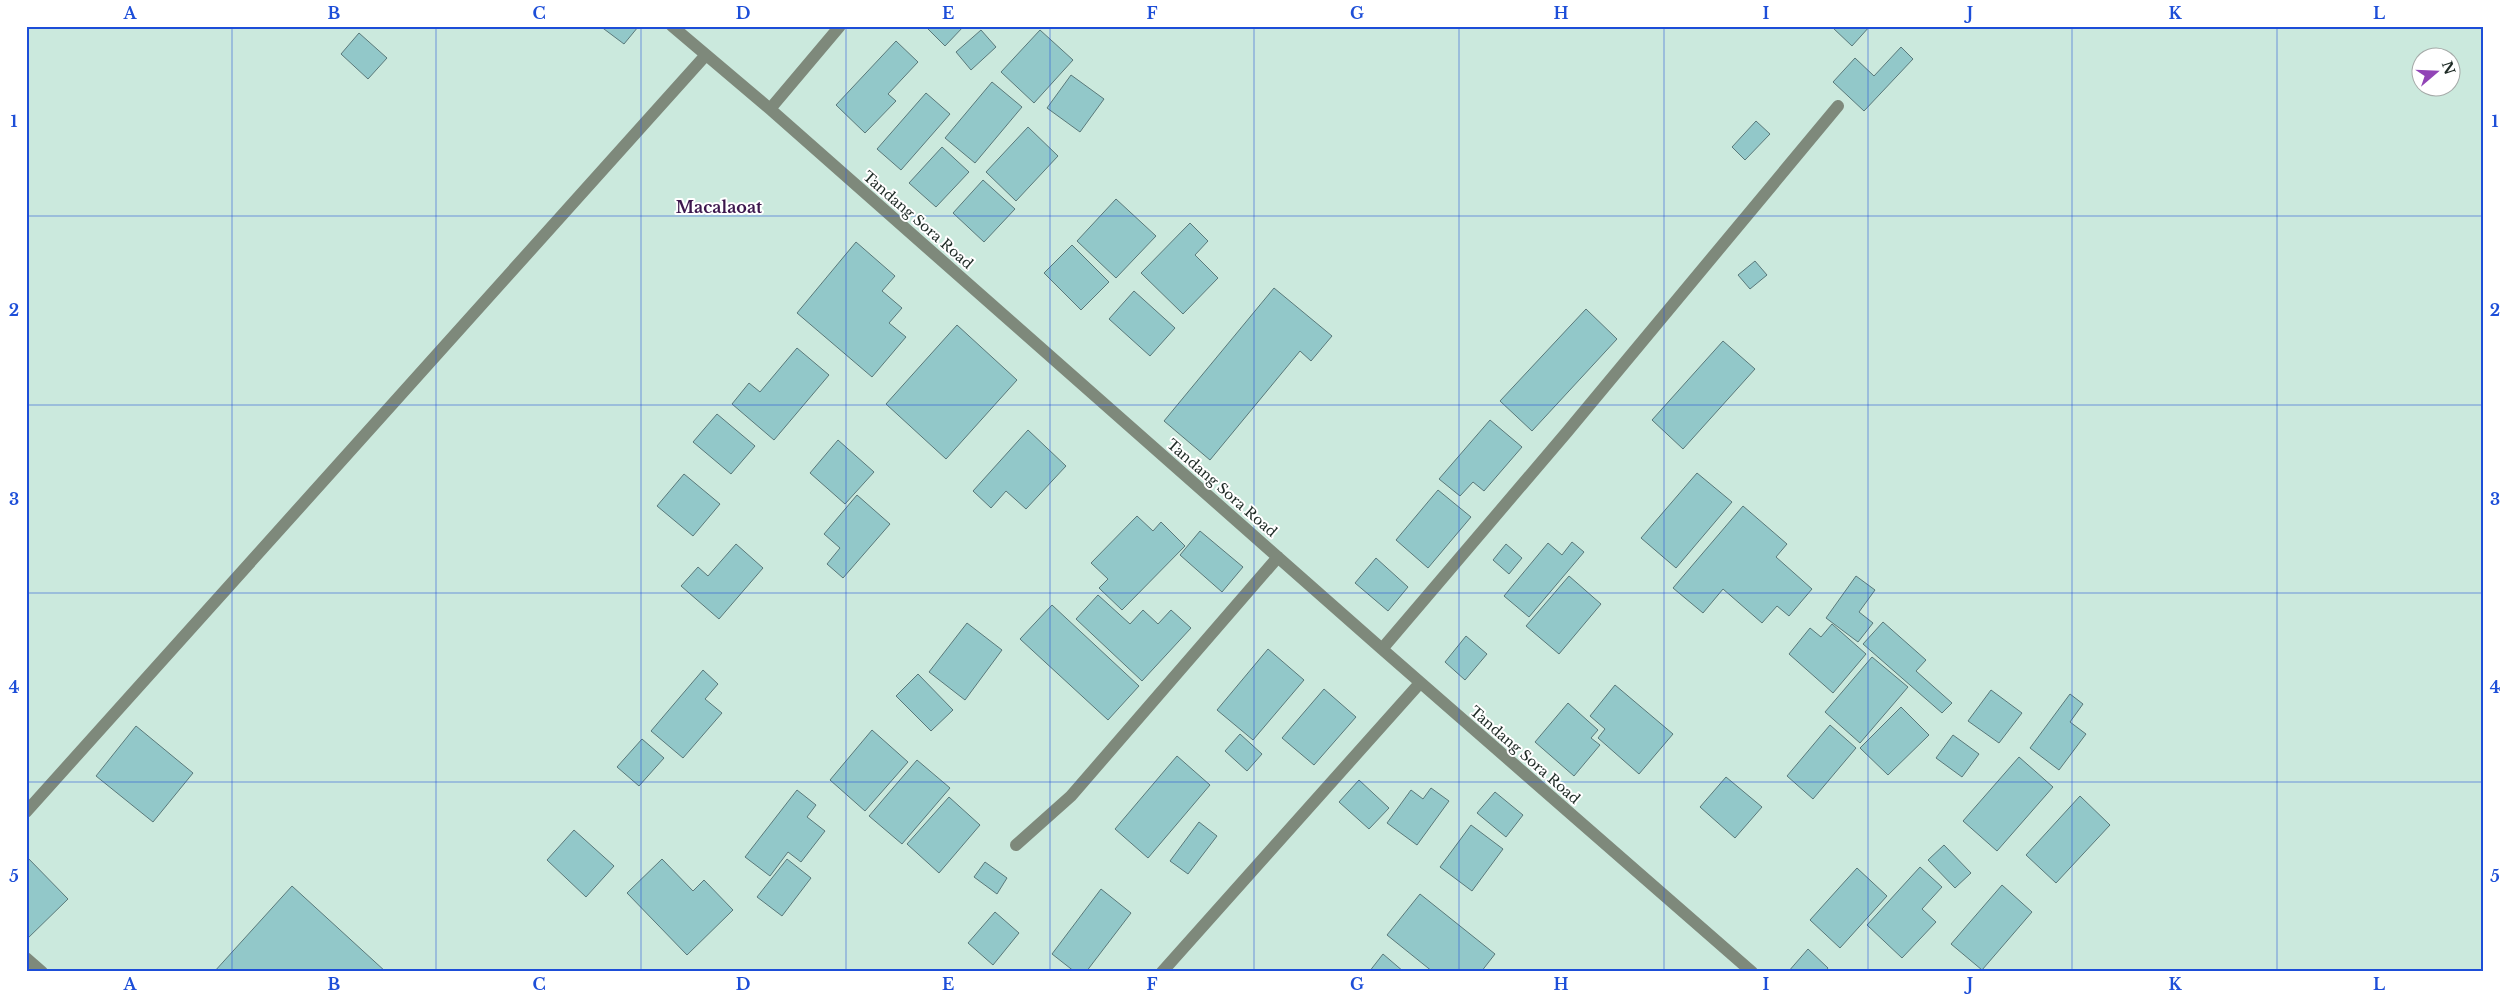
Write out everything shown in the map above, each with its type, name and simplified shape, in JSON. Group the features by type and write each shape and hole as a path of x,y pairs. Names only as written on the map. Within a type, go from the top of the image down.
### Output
{"street":[{"name":"Tandang Sora Road","path":"672,26 705,56 770,109 1420,683 1752,972"},
{"path":"770,109 840,26"},
{"path":"26,812 705,56"},
{"path":"1382,649 1567,432 1838,106"},
{"path":"1016,845 1071,796 1278,557"},
{"path":"1162,972 1420,683"},
{"path":"26,958 42,972"}],"building":[{"path":"600,26 637,26 638,27 624,44"},
{"path":"925,26 964,26 945,46"},
{"path":"1835,26 1870,26 1852,46 1833,28"},
{"path":"981,30 996,47 971,70 956,52"},
{"path":"1040,30 1073,60 1034,103 1001,72"},
{"path":"359,33 387,58 368,79 341,54"},
{"path":"896,41 918,62 888,94 896,101 865,133 836,105"},
{"path":"1901,47 1913,59 1864,111 1833,82 1855,58 1874,76"},
{"path":"1071,75 1104,99 1080,132 1047,108"},
{"path":"992,82 1022,107 975,163 945,138"},
{"path":"926,93 950,114 901,170 877,149"},
{"path":"1756,121 1770,134 1745,160 1732,147"},
{"path":"1028,127 1058,156 1016,201 986,172"},
{"path":"942,147 969,172 936,207 909,183"},
{"path":"983,180 1015,209 984,242 953,213"},
{"path":"1116,199 1156,236 1116,278 1077,241"},
{"path":"1190,223 1208,241 1195,255 1218,278 1183,314 1141,273"},
{"path":"856,242 895,276 882,291 902,308 889,323 906,337 872,377 797,313"},
{"path":"1072,245 1109,282 1081,310 1044,273"},
{"path":"1755,261 1767,275 1750,289 1738,275"},
{"path":"1274,288 1332,336 1311,361 1300,351 1210,460 1164,421"},
{"path":"1134,291 1175,328 1150,356 1109,319"},
{"path":"1586,309 1617,339 1532,431 1500,401"},
{"path":"957,325 1017,380 946,459 886,404"},
{"path":"1723,341 1755,369 1683,449 1652,420"},
{"path":"797,348 829,375 774,440 732,404 749,383 760,392"},
{"path":"717,414 755,446 731,474 693,442"},
{"path":"1490,420 1522,447 1484,491 1473,482 1460,496 1439,479"},
{"path":"1028,430 1066,466 1026,509 1006,491 991,508 973,491"},
{"path":"838,440 874,472 845,504 810,473"},
{"path":"1697,473 1732,502 1676,568 1641,538"},
{"path":"684,474 720,504 693,536 657,506"},
{"path":"1438,490 1471,517 1428,568 1396,540"},
{"path":"857,495 890,524 843,578 827,564 840,548 824,534"},
{"path":"1743,506 1787,544 1776,557 1812,589 1789,616 1777,606 1762,623 1723,589 1703,613 1673,588"},
{"path":"1137,516 1153,531 1161,522 1185,546 1122,610 1099,588 1108,579 1091,563"},
{"path":"1200,531 1243,567 1222,592 1180,555"},
{"path":"1572,542 1584,552 1529,617 1504,596 1548,543 1562,555"},
{"path":"736,544 763,568 719,619 681,586 698,567 708,576"},
{"path":"1506,544 1522,558 1509,574 1493,560"},
{"path":"1376,558 1408,587 1388,611 1355,583"},
{"path":"1569,576 1601,604 1559,654 1526,626"},
{"path":"1856,576 1875,590 1859,612 1873,623 1858,642 1826,618"},
{"path":"1098,595 1130,624 1143,610 1158,624 1171,610 1191,628 1142,681 1076,619"},
{"path":"1052,605 1139,686 1108,720 1020,639"},
{"path":"1883,622 1926,660 1916,671 1952,703 1942,713 1863,644"},
{"path":"967,623 1002,650 965,700 929,672"},
{"path":"1832,624 1866,654 1833,693 1789,654 1810,628 1821,637"},
{"path":"1466,636 1487,654 1465,680 1445,662"},
{"path":"1268,649 1304,680 1253,740 1217,710"},
{"path":"1872,657 1908,687 1860,743 1825,712"},
{"path":"703,670 718,684 705,699 722,713 683,758 651,731"},
{"path":"918,674 953,710 931,731 896,696"},
{"path":"1615,685 1673,734 1639,774 1598,738 1605,729 1590,716"},
{"path":"1324,689 1356,717 1314,765 1282,738"},
{"path":"1991,690 2022,713 1999,743 1968,721"},
{"path":"2070,694 2083,704 2070,722 2086,734 2059,770 2030,748"},
{"path":"1568,703 1598,730 1591,738 1600,745 1574,776 1535,742"},
{"path":"1901,707 1929,735 1888,775 1860,748"},
{"path":"1830,725 1856,748 1813,799 1787,776"},
{"path":"136,726 193,773 153,822 96,776"},
{"path":"872,730 908,762 865,811 830,780"},
{"path":"1240,734 1262,754 1247,771 1225,751"},
{"path":"1953,735 1979,754 1962,777 1936,758"},
{"path":"642,739 664,758 639,786 617,767"},
{"path":"1177,756 1210,785 1148,858 1115,829"},
{"path":"2019,757 2053,787 1997,851 1963,821"},
{"path":"917,760 950,788 902,844 869,816"},
{"path":"1726,777 1762,807 1735,838 1700,807"},
{"path":"1359,780 1389,808 1369,829 1339,802"},
{"path":"1431,788 1449,801 1417,845 1387,823 1411,790 1423,799"},
{"path":"797,790 816,805 807,817 825,831 801,862 788,852 770,876 745,857"},
{"path":"1495,792 1523,815 1506,837 1477,813"},
{"path":"2080,796 2110,825 2056,883 2026,855"},
{"path":"949,797 980,825 939,873 907,844"},
{"path":"1199,822 1217,836 1188,874 1170,861"},
{"path":"1471,825 1503,849 1472,891 1440,867"},
{"path":"574,830 614,866 586,897 547,860"},
{"path":"1944,845 1971,873 1955,888 1928,860"},
{"path":"26,856 68,899 26,940"},
{"path":"662,859 693,891 704,880 733,910 687,955 627,893"},
{"path":"787,859 811,878 782,916 757,897"},
{"path":"985,862 1007,878 997,894 974,877"},
{"path":"1920,867 1942,887 1922,909 1936,922 1902,958 1867,925"},
{"path":"1857,868 1887,896 1840,948 1810,920"},
{"path":"2002,885 2032,912 1982,970 1951,944"},
{"path":"292,886 386,972 214,972"},
{"path":"1101,889 1131,913 1086,972 1075,972 1052,954"},
{"path":"1420,894 1495,954 1481,972 1433,972 1387,935"},
{"path":"995,912 1019,933 993,965 968,943"},
{"path":"1808,949 1828,968 1825,972 1788,972"},
{"path":"1383,954 1404,972 1369,972"}],"district":[{"name":"Macalaoat","path":"719,207"}]}
